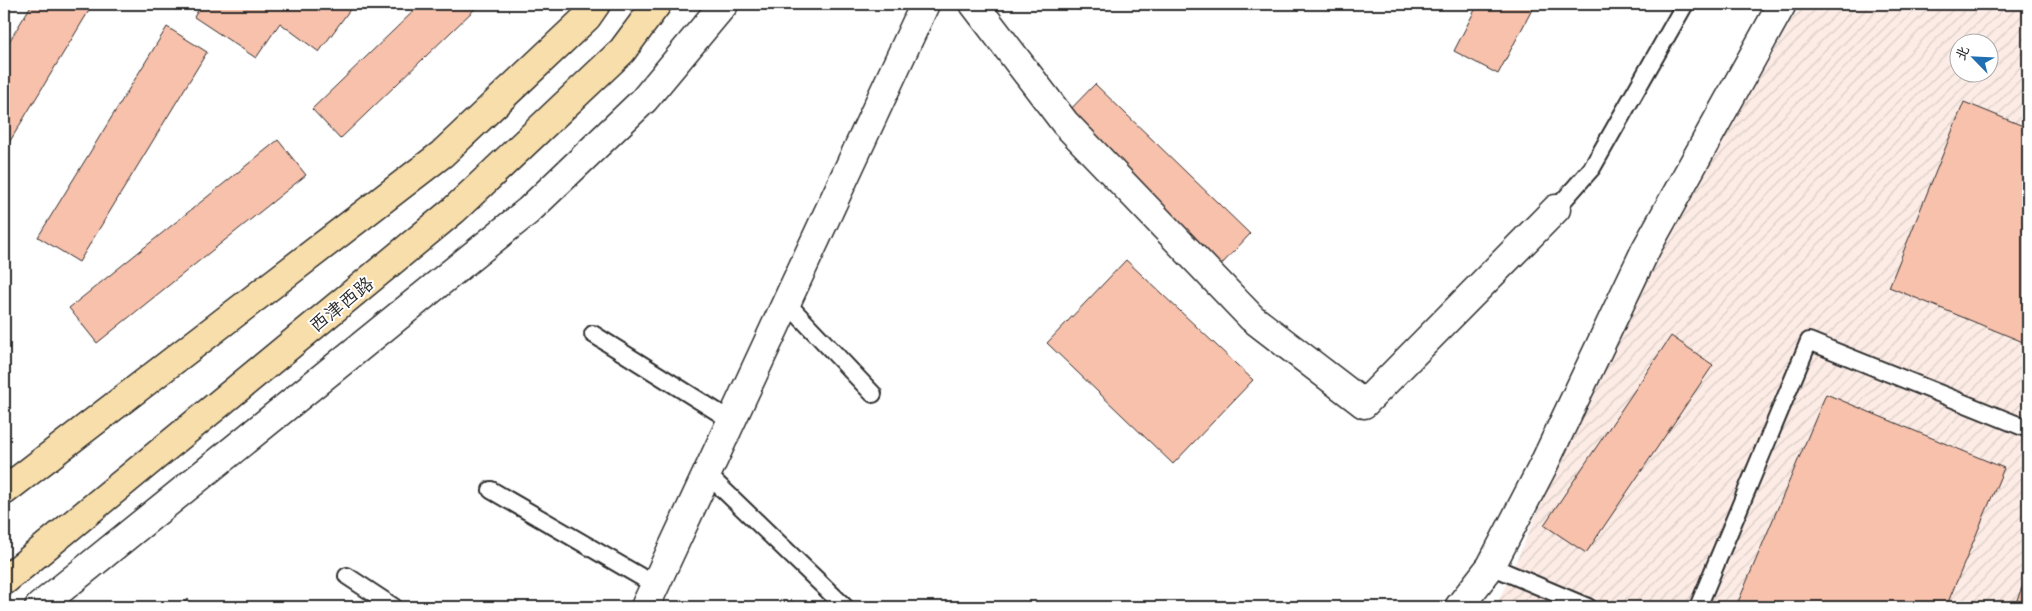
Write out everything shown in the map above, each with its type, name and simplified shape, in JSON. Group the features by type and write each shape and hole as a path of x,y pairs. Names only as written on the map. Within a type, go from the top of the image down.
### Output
{"main road":[{"path":"4,491 442,154 587,17 596,4"},
{"name":"西津西路","path":"4,581 454,210 622,51 656,4"}],"street":[{"path":"39,607 528,211 644,100 724,4"},
{"path":"650,596 925,4"},
{"path":"974,4 1065,123 1252,318 1364,404 1556,208"},
{"path":"1459,607 1491,566 1542,468 1646,249 1782,4"}],"lane":[{"path":"1556,208 1592,168 1685,4"},
{"path":"786,302 873,394"},
{"path":"592,334 732,421"},
{"path":"1698,607 1809,341 2028,429"},
{"path":"707,474 845,607"},
{"path":"491,490 650,596"},
{"path":"1491,566 1588,607"},
{"path":"346,576 394,607"}],"shaded area":[{"path":"1801,4 2028,4 2028,607 1496,607 1632,296"}],"building":[{"path":"32,4 93,4 4,151 4,50"},
{"path":"202,4 354,4 319,52 280,23 256,58 194,17"},
{"path":"421,4 480,4 340,139 312,109"},
{"path":"1478,4 1535,4 1498,74 1454,51"},
{"path":"167,27 207,52 79,262 38,237"},
{"path":"1095,84 1250,234 1221,265 1065,115"},
{"path":"1964,102 2028,128 2028,344 1889,287"},
{"path":"278,140 306,175 97,343 69,308"},
{"path":"1126,260 1253,380 1173,464 1047,343"},
{"path":"1671,336 1713,365 1586,553 1544,525"},
{"path":"1826,394 2004,468 1946,607 1736,607"},
{"path":"2028,573 2028,607 2014,607"},
{"path":"188,599 194,607 178,607"}]}
